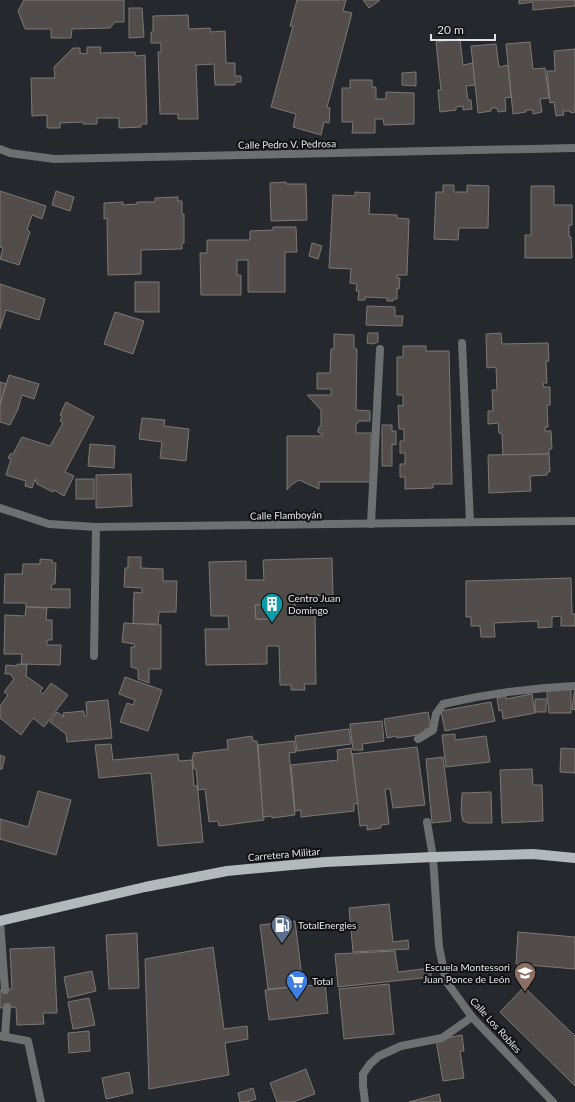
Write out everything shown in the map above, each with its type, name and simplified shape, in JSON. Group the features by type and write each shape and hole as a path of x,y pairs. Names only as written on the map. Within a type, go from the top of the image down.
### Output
{"main road":[{"name":"Carretera Militar","path":"0,921 145,887 227,871 325,862 433,857 533,854 575,858"}],"street":[{"name":"Calle Pedro V. Pedrosa","path":"0,149 10,153 54,159 575,148"},
{"path":"462,344 470,522"},
{"path":"371,524 380,349"},
{"name":"Calle Flamboyán","path":"0,508 49,524 96,527 575,521"},
{"path":"94,656 96,527"},
{"path":"418,739 433,730 436,714 442,704 476,696 521,690 575,686"},
{"name":"Calle Los Robles","path":"427,822 433,857 439,947 446,981 472,1017 553,1102"},
{"path":"0,921 5,990"},
{"path":"7,1007 2,1037 28,1041 41,1102"},
{"path":"365,1102 363,1074 370,1064 379,1056 401,1046 442,1038 472,1017"}],"building":[{"path":"24,0 124,0 124,22 115,22 110,28 72,29 71,38 51,38 51,29 25,29 18,11"},
{"path":"297,0 346,0 343,11 352,13 327,107 330,108 329,123 324,122 321,135 293,127 296,114 271,107 293,26 290,26"},
{"path":"363,0 379,0 379,1 369,8"},
{"path":"519,0 575,0 575,6 533,10 533,2 519,4"},
{"path":"129,8 142,8 144,37 129,38"},
{"path":"188,15 189,29 210,28 211,32 225,31 226,63 235,63 235,76 241,76 241,82 236,82 235,85 215,85 214,64 196,65 198,119 178,119 178,114 160,114 158,52 161,52 161,43 151,43 151,32 153,32 153,16"},
{"path":"460,39 463,65 473,63 475,85 466,86 468,100 471,100 472,109 463,110 463,106 456,107 456,110 440,112 438,90 441,90 436,42"},
{"path":"530,42 533,69 545,68 549,98 540,99 542,112 533,114 533,110 526,110 526,112 513,114 506,44"},
{"path":"496,44 499,67 508,65 511,97 505,98 506,111 498,112 497,108 491,108 491,111 478,113 471,46"},
{"path":"87,47 101,47 100,53 135,52 136,56 145,55 147,124 141,124 141,127 119,128 119,118 97,118 97,124 83,124 83,122 60,123 60,128 47,128 47,115 32,116 31,78 55,78 54,67 73,48 80,48 80,53 87,54"},
{"path":"575,49 575,112 571,113 570,111 563,111 564,115 556,116 554,102 550,103 547,71 555,71 554,51"},
{"path":"416,72 416,86 402,85 402,73"},
{"path":"350,80 372,80 372,87 376,87 376,99 386,99 386,92 414,93 414,124 384,125 383,119 375,119 375,133 352,133 353,122 342,122 342,88 350,88"},
{"path":"286,182 286,184 306,184 307,220 271,221 270,183"},
{"path":"443,185 454,185 454,192 467,192 467,185 489,186 488,228 459,228 458,240 434,239 436,192 443,192"},
{"path":"531,186 554,186 554,205 572,205 572,225 569,225 569,237 571,237 572,258 525,258 525,235 531,235"},
{"path":"0,191 46,206 42,219 32,215 27,230 30,232 19,265 0,259 3,248 0,247"},
{"path":"56,191 74,197 70,211 52,205"},
{"path":"355,192 370,193 369,214 397,215 397,218 409,219 407,275 397,275 397,278 400,278 399,289 397,288 397,299 393,299 393,301 387,301 387,298 365,297 365,300 358,300 359,291 356,291 357,284 350,283 351,269 329,268 333,195 355,196"},
{"path":"178,197 178,201 182,201 182,214 184,214 184,243 182,243 182,249 141,250 141,274 108,275 107,218 104,219 104,203 123,202 123,205 137,204 137,202 155,202 155,198"},
{"path":"273,227 296,227 297,252 285,252 285,292 248,292 248,260 237,260 237,275 241,275 241,295 201,295 200,253 207,253 207,240 250,240 250,231 273,230"},
{"path":"312,243 322,246 318,259 309,256"},
{"path":"135,282 159,282 159,312 135,312"},
{"path":"0,284 45,299 39,320 6,310 0,329"},
{"path":"367,306 395,307 395,316 403,316 402,326 366,325"},
{"path":"115,312 144,321 133,354 104,344"},
{"path":"368,333 378,333 378,342 373,344 367,343"},
{"path":"501,333 502,344 548,343 549,361 546,361 547,383 543,383 544,387 550,387 550,405 547,405 548,427 545,427 545,431 551,431 552,449 549,449 549,454 503,455 502,434 499,433 498,423 488,424 488,411 493,411 492,390 497,390 496,367 487,368 486,334"},
{"path":"334,334 354,335 354,348 357,349 356,410 370,411 370,421 359,421 356,425 356,433 371,433 371,482 319,482 319,489 299,480 291,485 287,490 287,436 322,436 322,434 318,432 319,427 321,426 321,410 307,395 331,395 331,389 317,389 317,373 330,373 331,349 334,349"},
{"path":"403,346 426,346 426,351 449,351 452,484 433,484 433,488 405,489 405,477 400,477 400,464 405,464 405,453 400,453 400,441 404,441 404,429 399,429 398,405 403,406 403,395 397,395 397,357 403,357"},
{"path":"9,375 39,384 34,399 22,395 18,409 10,425 0,422 0,404"},
{"path":"0,382 6,384 0,404"},
{"path":"66,402 94,417 65,472 74,476 64,496 54,490 53,492 37,484 35,479 32,488 25,486 26,481 6,475 11,459 8,458 10,454 13,454 22,437 50,446 63,423 60,421 62,416 60,415"},
{"path":"142,418 165,420 164,426 189,429 186,461 160,458 162,442 139,439"},
{"path":"382,425 392,425 392,431 396,431 396,445 392,444 392,466 382,466"},
{"path":"90,444 115,446 114,468 88,466"},
{"path":"549,454 550,472 547,472 547,475 530,476 531,491 489,493 488,455"},
{"path":"131,474 132,506 96,508 96,475"},
{"path":"76,479 94,479 94,499 76,499"},
{"path":"128,557 141,557 141,568 163,569 163,581 177,581 176,612 159,612 158,624 133,624 134,592 142,593 142,588 124,587 125,568 128,568"},
{"name":"Centro Juan Domingo","path":"332,558 333,595 295,596 295,613 315,613 316,684 304,684 305,690 291,690 291,685 280,685 279,646 267,646 267,664 206,665 205,629 229,629 228,616 211,616 209,562 246,561 246,580 264,580 263,560","holes":["255,605 270,605 271,619 256,619"]},
{"path":"40,559 52,560 52,563 56,563 55,584 52,584 51,589 70,589 70,608 26,607 26,603 4,603 5,574 22,574 23,564 40,564"},
{"path":"571,578 572,614 575,614 575,626 561,626 561,616 552,617 552,627 538,628 538,621 494,623 495,637 481,637 480,626 471,626 471,617 466,617 466,581"},
{"path":"255,605 270,605 271,619 256,619"},
{"path":"26,607 47,608 46,620 52,620 52,640 47,640 47,645 61,645 60,665 21,664 22,654 4,654 5,615 25,616"},
{"path":"124,623 161,625 161,669 149,669 149,683 138,679 138,669 131,667 131,647 135,647 134,644 122,642"},
{"path":"17,664 27,665 26,676 43,688 40,691 43,694 51,683 68,695 44,727 33,718 21,735 0,718 0,706 8,695 4,692 14,679 10,674 5,674 6,665 17,666"},
{"path":"125,677 162,690 148,731 120,722 127,703 133,705 135,700 119,694"},
{"path":"575,686 575,710 572,709"},
{"path":"571,688 571,713 549,713 547,689"},
{"path":"532,694 535,713 503,719 502,710 499,711 497,698 506,696 506,699"},
{"path":"535,699 546,699 546,712 535,712"},
{"path":"108,700 112,738 67,742 66,734 50,722 57,712 64,717 63,713 84,711 84,716 87,716 86,702"},
{"path":"491,702 495,721 445,731 441,711"},
{"path":"428,712 431,728 425,729 425,734 387,738 384,719"},
{"path":"382,721 384,741 362,744 363,750 353,750 350,724"},
{"path":"349,729 351,744 297,751 295,736"},
{"path":"455,734 455,740 486,736 490,762 446,767 442,735"},
{"path":"252,736 253,741 257,741 264,820 219,826 218,821 209,822 205,789 198,790 196,769 194,769 192,756 194,756 193,753 228,749 227,740"},
{"path":"294,741 296,752 289,753 295,815 272,818 272,816 263,817 258,745"},
{"path":"111,744 113,760 178,754 179,761 192,760 194,786 197,786 198,792 203,842 158,846 151,773 99,778 95,745"},
{"path":"417,747 425,805 393,808 390,789 385,789 389,824 381,825 381,828 367,830 367,825 360,826 352,754"},
{"path":"351,748 358,803 354,804 354,811 301,817 301,810 295,811 291,765 338,760 337,750"},
{"path":"561,748 575,749 575,773 560,772"},
{"path":"0,755 5,757 2,769 0,769"},
{"path":"443,757 451,821 432,823 426,759"},
{"path":"532,769 533,785 542,785 543,821 502,823 500,770"},
{"path":"38,791 71,800 56,855 0,839 0,819 28,827"},
{"path":"491,792 492,823 468,823 463,821 461,811 462,793"},
{"path":"389,904 393,942 408,940 409,949 353,952 349,908"},
{"path":"295,921 303,986 268,989 260,925"},
{"path":"518,932 575,937 575,969 516,964"},
{"path":"137,933 139,988 109,989 106,935"},
{"path":"54,947 57,1013 43,1013 44,1024 17,1025 16,1007 0,1008 0,990 12,989 10,949"},
{"path":"213,947 224,1029 247,1026 248,1039 225,1043 229,1075 149,1089 145,959"},
{"path":"395,951 398,972 431,968 431,977 338,987 335,954"},
{"path":"92,971 96,991 68,998 64,977"},
{"name":"Total","path":"325,984 328,1013 269,1020 265,990"},
{"path":"389,984 394,1034 344,1039 339,989"},
{"path":"524,987 575,1036 575,1086 500,1012"},
{"path":"89,998 95,1025 73,1029 68,1002"},
{"path":"89,1031 90,1051 69,1053 68,1033"},
{"path":"462,1035 464,1051 460,1051 464,1078 443,1081 436,1040"},
{"path":"306,1069 315,1094 293,1102 277,1102 270,1083"},
{"path":"129,1072 133,1093 106,1099 102,1078"},
{"path":"253,1088 256,1099 247,1102 240,1102 238,1093"},
{"path":"439,1094 441,1102 409,1102"}],"place":[{"name":"Centro Juan Domingo","path":"272,624"},
{"name":"TotalEnergies","path":"282,944"},
{"name":"Escuela Montessori Juan Ponce de León","path":"525,992"},
{"name":"Total","path":"297,1000"}]}
